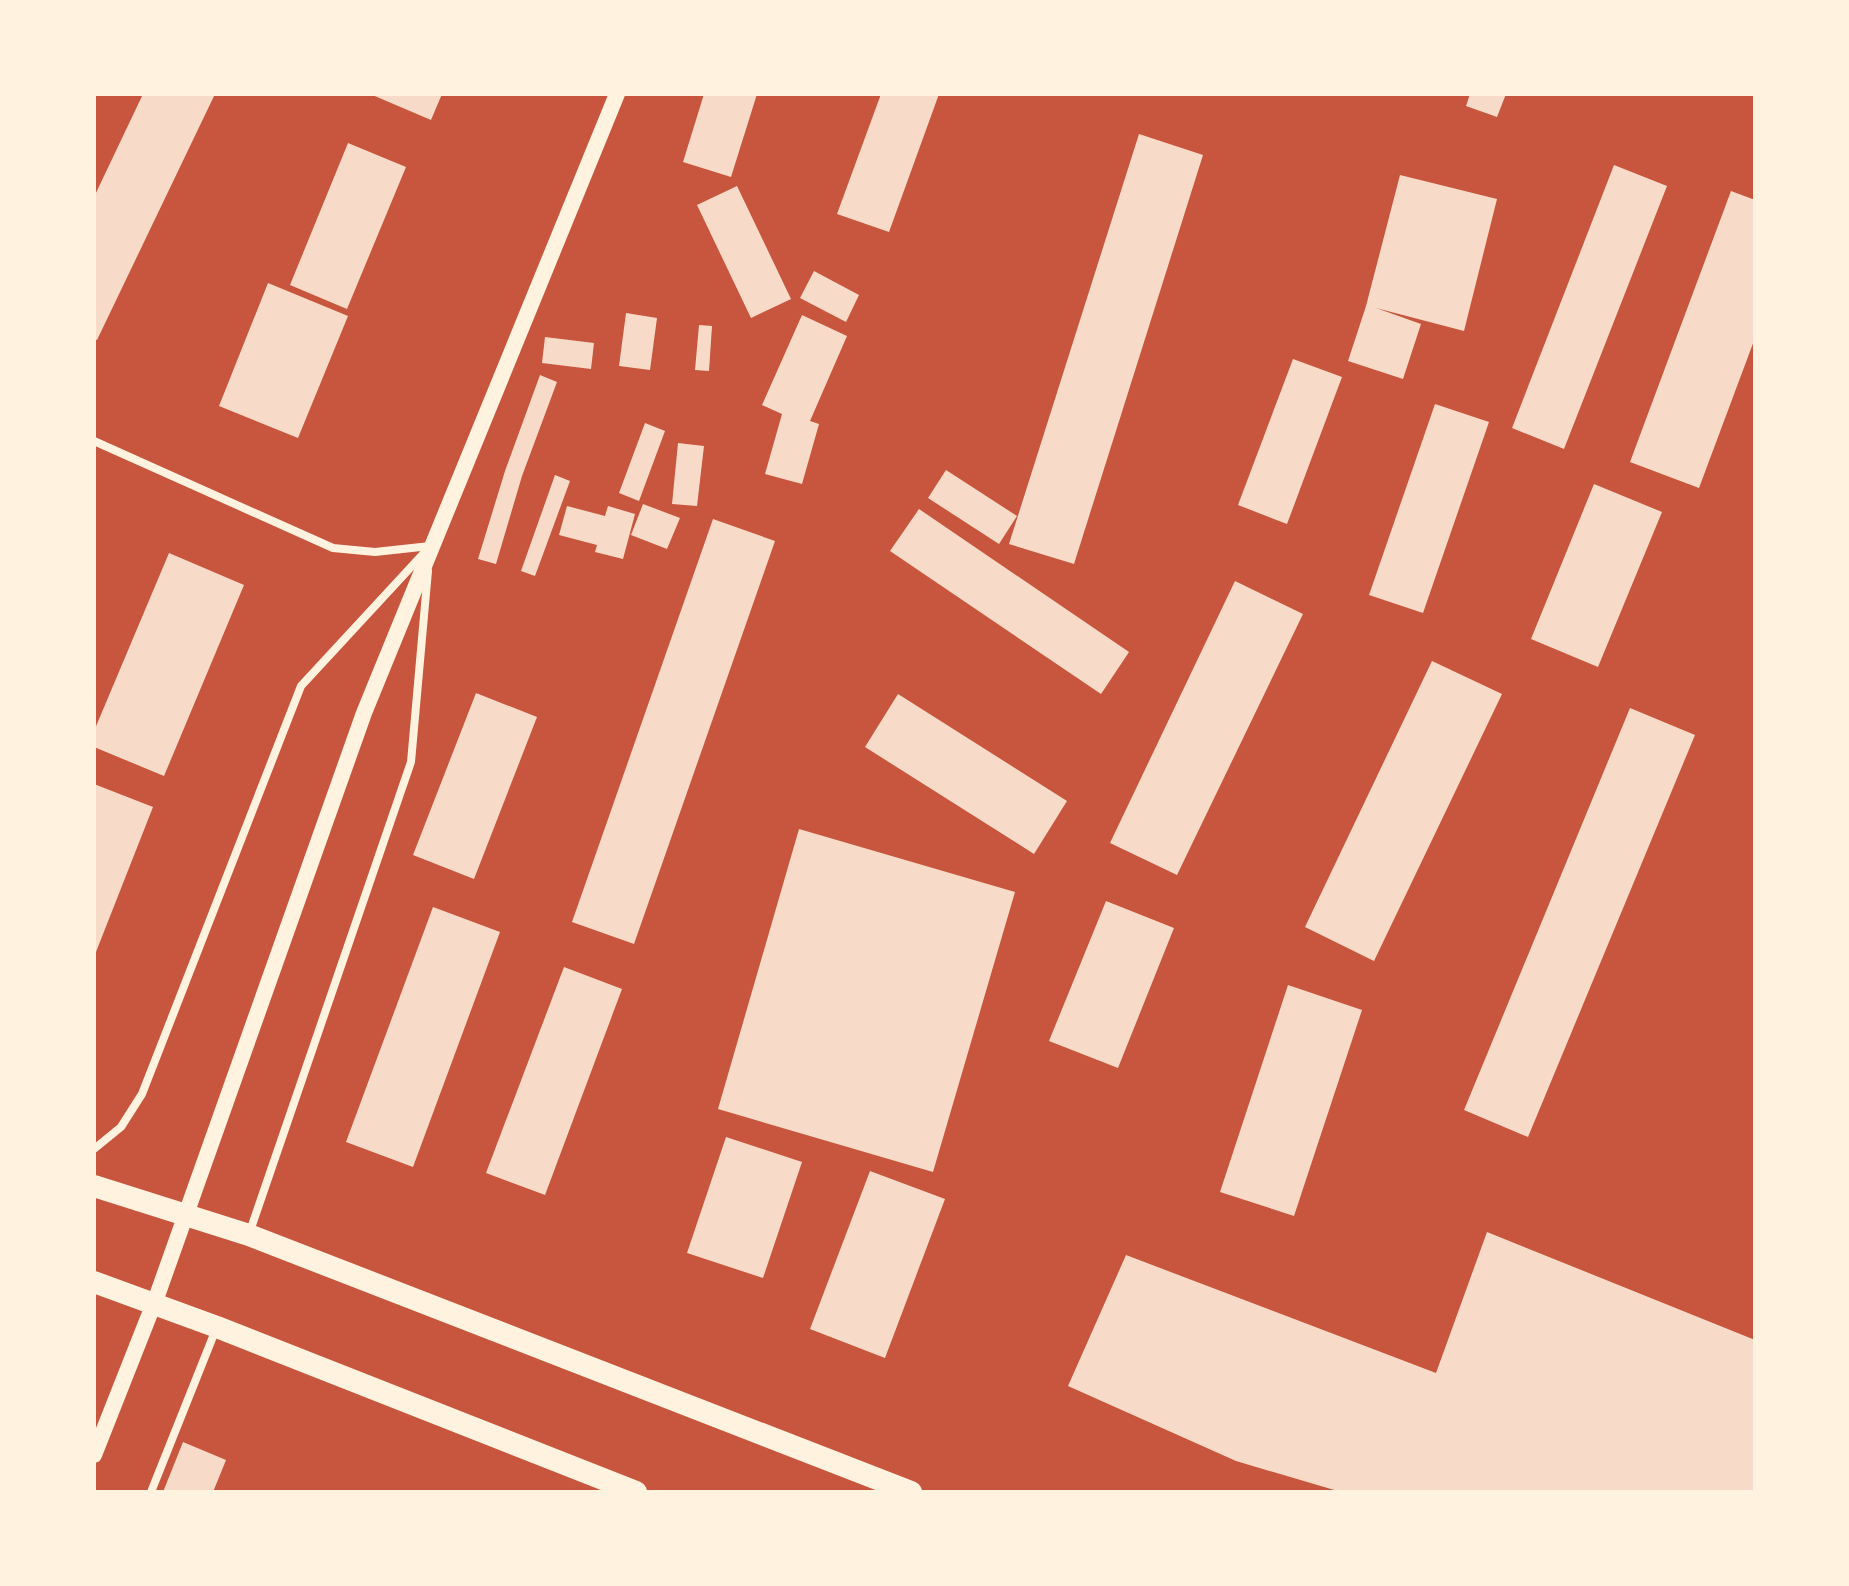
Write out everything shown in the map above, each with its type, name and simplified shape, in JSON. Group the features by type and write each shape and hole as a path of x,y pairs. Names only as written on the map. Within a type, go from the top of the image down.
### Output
{"highway":[{"path":"94,1186 249,1235 911,1492"},
{"path":"94,1282 217,1327 636,1492"}],"main road":[{"path":"94,1455 158,1293 364,713 617,94"}],"street":[{"path":"94,441 333,548 375,552 430,546"},
{"path":"94,1149 121,1127 142,1094 301,686 430,546"},
{"path":"249,1235 411,762 430,546"},
{"path":"151,1492 217,1327"}],"building":[{"path":"143,94 215,94 97,340 94,339 94,197"},
{"path":"370,94 442,94 431,120"},
{"path":"704,94 757,94 731,177 683,162"},
{"path":"881,94 939,94 889,232 837,214"},
{"path":"1470,94 1506,94 1497,117 1466,106"},
{"path":"1139,134 1203,155 1074,564 1009,544"},
{"path":"348,143 406,167 347,309 290,285"},
{"path":"1614,165 1667,186 1564,449 1512,428"},
{"path":"1400,175 1497,199 1464,331 1376,308 1421,324 1403,379 1348,361 1366,306"},
{"path":"737,186 791,299 751,318 697,205"},
{"path":"1731,191 1755,200 1755,338 1699,488 1630,462"},
{"path":"814,271 859,295 846,322 800,298"},
{"path":"268,283 348,316 298,438 219,406"},
{"path":"626,313 657,318 650,370 619,366"},
{"path":"802,315 847,336 810,421 819,424 802,484 765,474 782,414 762,405"},
{"path":"699,325 712,326 709,371 695,370"},
{"path":"545,337 594,343 591,369 542,363"},
{"path":"1293,359 1342,377 1287,524 1238,505"},
{"path":"540,375 557,382 522,476 496,564 478,559 505,471"},
{"path":"1435,404 1489,422 1423,613 1369,595"},
{"path":"645,423 665,431 639,501 619,493"},
{"path":"678,443 704,446 697,506 672,504"},
{"path":"946,470 1017,516 999,544 928,498"},
{"path":"555,475 570,481 535,576 521,571"},
{"path":"1594,484 1662,512 1598,667 1531,639"},
{"path":"643,504 680,518 667,549 631,535"},
{"path":"567,506 605,516 608,506 635,514 623,559 595,552 597,545 559,535"},
{"path":"919,509 1129,652 1101,694 890,551"},
{"path":"713,519 775,541 634,944 572,922"},
{"path":"169,553 244,585 164,776 94,747 94,731"},
{"path":"1235,581 1303,614 1177,875 1110,843"},
{"path":"1432,661 1502,694 1374,961 1305,927"},
{"path":"476,693 537,717 474,879 413,855"},
{"path":"898,694 1067,801 1034,854 865,747"},
{"path":"1630,708 1695,735 1528,1137 1464,1110"},
{"path":"94,784 153,807 94,957"},
{"path":"799,829 1015,892 933,1172 718,1109"},
{"path":"1106,901 1174,928 1118,1068 1049,1041"},
{"path":"433,907 500,932 413,1167 346,1142"},
{"path":"564,967 622,989 545,1195 486,1173"},
{"path":"1288,985 1362,1010 1294,1216 1220,1192"},
{"path":"726,1137 802,1162 763,1278 687,1253"},
{"path":"870,1171 945,1199 885,1358 810,1329"},
{"path":"1487,1232 1755,1340 1755,1492 1341,1492 1236,1461 1068,1386 1126,1255 1436,1373"},
{"path":"183,1442 226,1460 213,1492 163,1492"}]}
